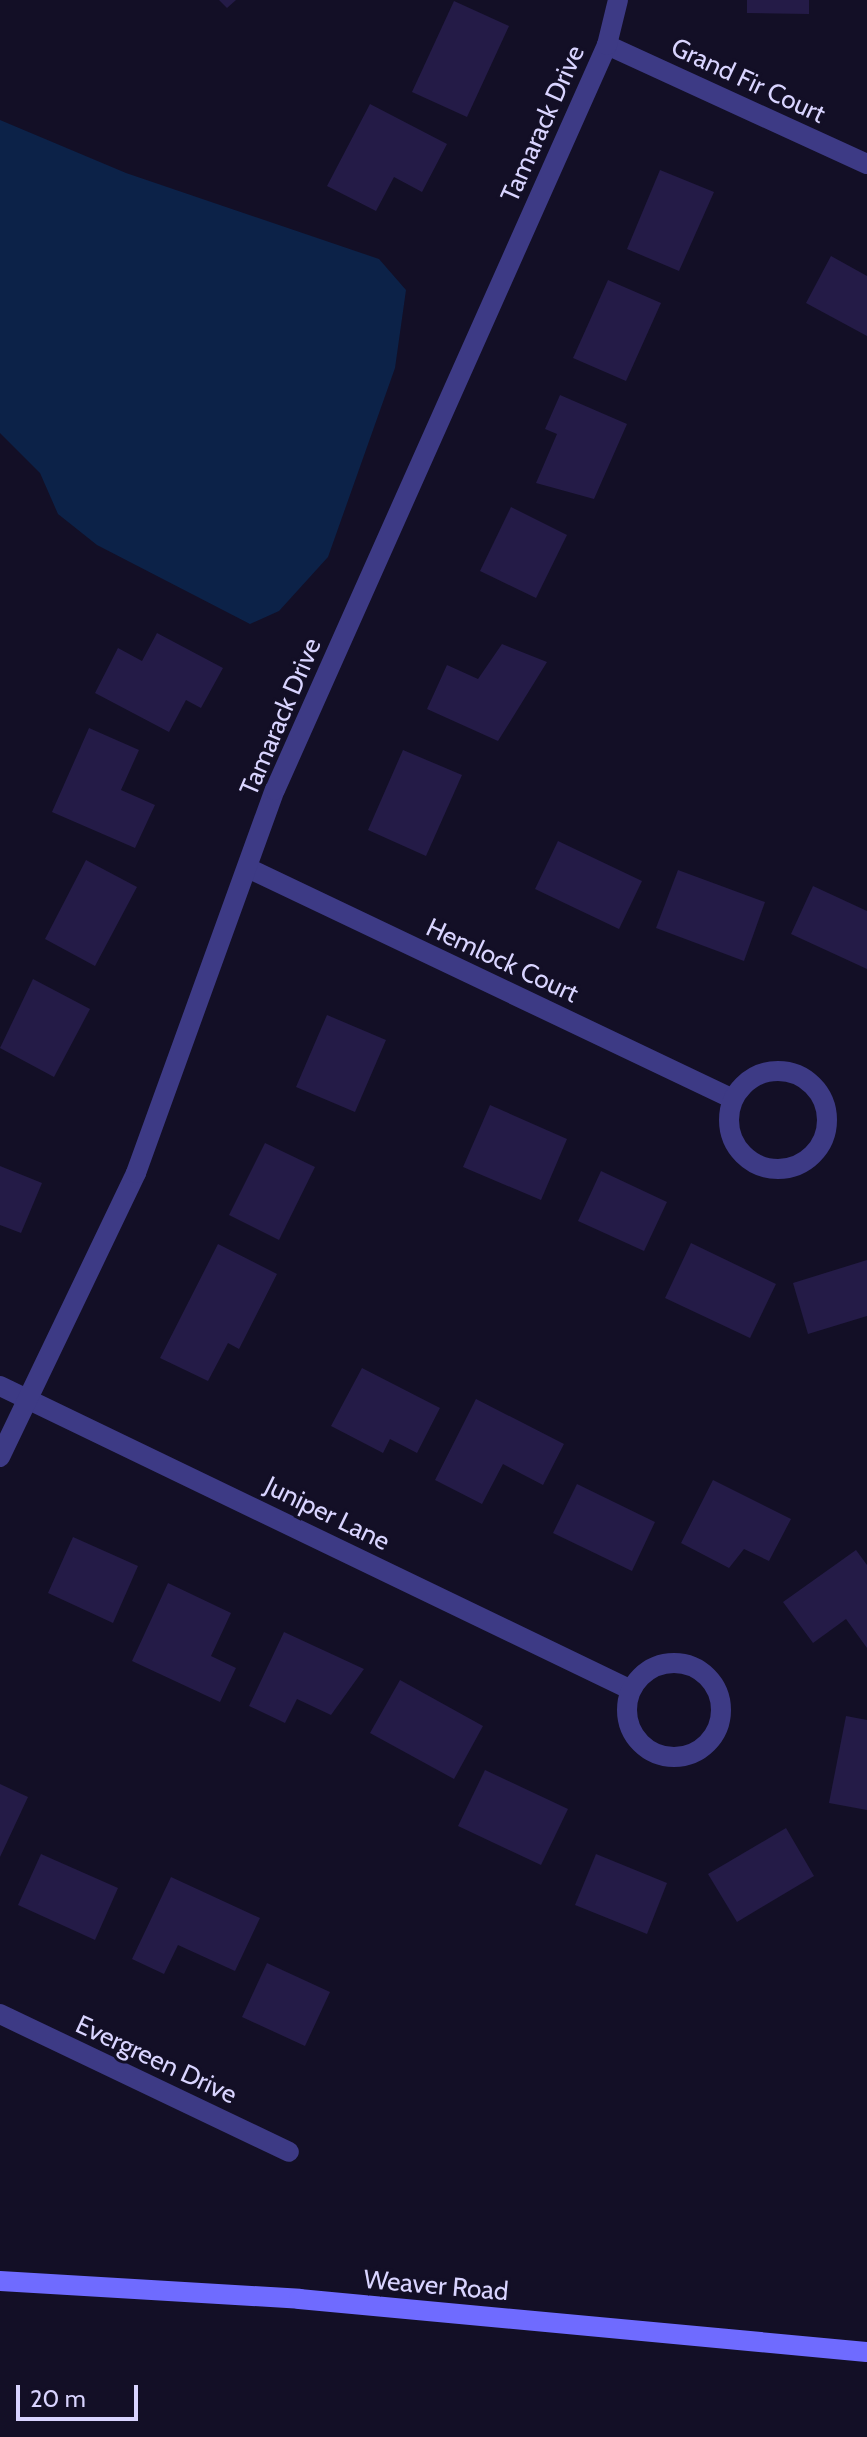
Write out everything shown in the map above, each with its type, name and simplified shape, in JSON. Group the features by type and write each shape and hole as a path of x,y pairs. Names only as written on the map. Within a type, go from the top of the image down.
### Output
{"main road":[{"name":"Weaver Road","path":"0,2281 299,2299 867,2352"}],"street":[{"name":"Tamarack Drive","path":"0,1457 165,1105 250,869 275,790 607,45 618,0"},
{"name":"Grand Fir Court","path":"607,45 867,164"},
{"name":"Hemlock Court","path":"250,869 733,1099"},
{"path":"773,1070 806,1078 826,1106 823,1140 801,1163 757,1165 734,1144 733,1099 757,1075 773,1070"},
{"name":"Juniper Lane","path":"0,1386 631,1690"},
{"path":"652,1668 697,1668 718,1690 716,1734 677,1759 646,1749 628,1722 631,1690 652,1668"},
{"name":"Evergreen Drive","path":"0,2014 289,2152"}],"water":[{"path":"0,120 126,173 379,259 406,290 395,368 328,557 279,611 250,624 97,545 58,514 40,473 0,433"}],"building":[{"path":"219,0 236,0 227,8"},
{"path":"747,0 809,0 809,14 747,13"},
{"path":"454,1 509,26 467,117 412,92"},
{"path":"370,104 447,144 422,192 394,177 376,211 327,186"},
{"path":"660,170 714,192 679,271 627,249"},
{"path":"831,256 867,276 867,336 806,303"},
{"path":"608,280 661,303 626,381 573,358"},
{"path":"560,395 627,424 594,499 536,483 557,434 545,429"},
{"path":"511,507 567,535 536,598 480,571"},
{"path":"157,633 223,668 201,708 186,700 169,732 95,693 118,648 142,661"},
{"path":"502,644 547,662 498,741 427,709 447,665 478,679"},
{"path":"89,728 139,750 121,790 155,805 135,848 52,812"},
{"path":"403,750 462,775 426,856 368,830"},
{"path":"558,841 642,881 619,929 535,889"},
{"path":"86,860 137,887 95,966 45,939"},
{"path":"678,870 765,902 744,961 656,928"},
{"path":"813,886 867,911 867,969 791,934"},
{"path":"33,979 90,1009 54,1077 0,1048"},
{"path":"327,1015 386,1040 355,1112 296,1087"},
{"path":"490,1105 567,1139 541,1200 463,1167"},
{"path":"265,1143 315,1167 279,1240 229,1215"},
{"path":"0,1166 42,1183 21,1233 0,1225"},
{"path":"601,1171 667,1202 644,1251 578,1221"},
{"path":"691,1243 776,1284 750,1338 665,1298"},
{"path":"218,1244 277,1274 239,1349 228,1343 208,1381 160,1358"},
{"path":"867,1260 867,1316 808,1334 793,1283"},
{"path":"362,1368 440,1408 417,1453 390,1439 383,1453 331,1426"},
{"path":"476,1399 564,1444 543,1485 503,1464 482,1504 435,1480"},
{"path":"713,1480 791,1519 769,1561 744,1549 729,1568 681,1543"},
{"path":"577,1484 655,1522 632,1571 553,1533"},
{"path":"73,1537 138,1566 113,1623 48,1593"},
{"path":"856,1550 867,1565 867,1648 846,1619 813,1643 783,1602"},
{"path":"168,1583 231,1613 211,1656 236,1668 220,1702 132,1661"},
{"path":"284,1632 364,1669 331,1715 297,1699 285,1723 249,1706"},
{"path":"400,1680 483,1726 454,1779 370,1733"},
{"path":"846,1716 867,1720 867,1810 829,1803"},
{"path":"485,1770 568,1809 541,1865 458,1826"},
{"path":"0,1784 28,1797 0,1857"},
{"path":"786,1828 814,1876 737,1922 708,1874"},
{"path":"41,1854 118,1888 95,1940 18,1905"},
{"path":"596,1854 667,1883 647,1934 575,1905"},
{"path":"171,1877 260,1918 235,1971 178,1945 164,1974 132,1959"},
{"path":"267,1963 330,1992 305,2046 242,2017"}]}
